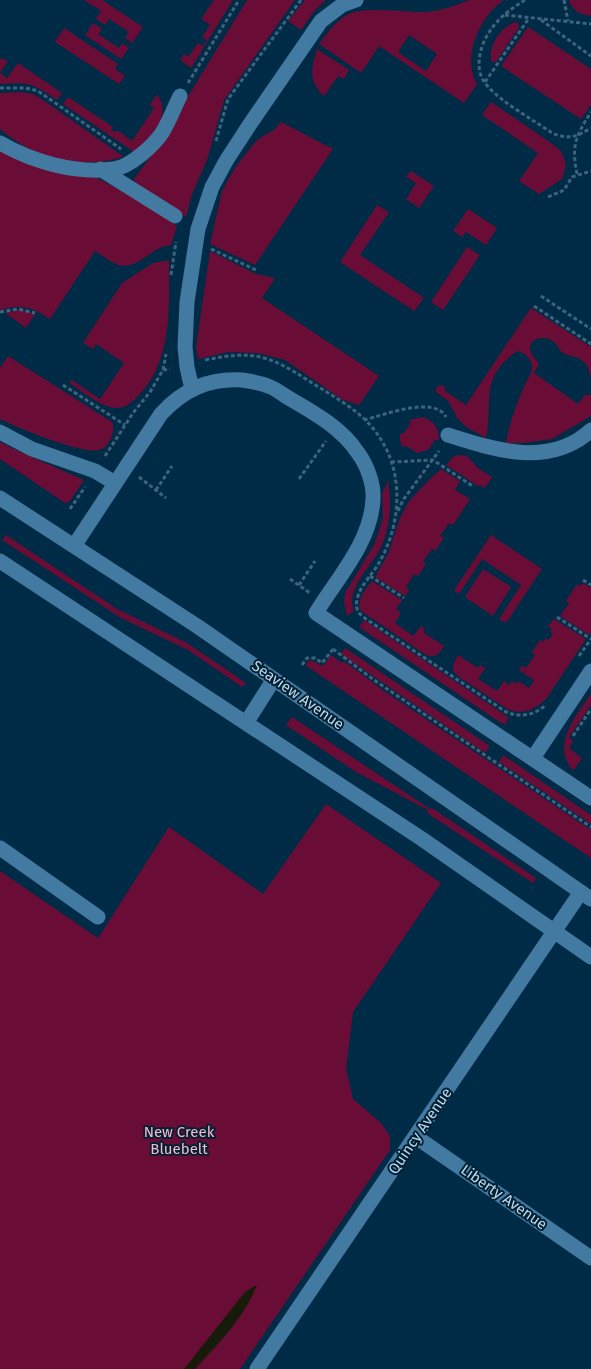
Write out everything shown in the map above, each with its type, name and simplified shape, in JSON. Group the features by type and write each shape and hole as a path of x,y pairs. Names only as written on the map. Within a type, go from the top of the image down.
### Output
{"street":[{"path":"192,389 185,347 187,302 198,229 212,188 226,161 250,124 321,21 342,5 356,0"},
{"path":"0,143 44,162 69,167 114,169 135,159 162,134 180,96"},
{"path":"100,169 174,216"},
{"path":"74,546 161,414 172,402 192,389 217,381 242,380 268,385 335,427 358,453 372,483 371,518 363,541 316,612 591,798"},
{"path":"448,435 492,449 522,454 540,453 560,447 573,442 591,430"},
{"path":"0,432 32,449 95,471 115,483"},
{"name":"Seaview Avenue","path":"0,498 197,626 586,896"},
{"path":"0,562 422,839 591,957"},
{"path":"533,758 591,671"},
{"path":"246,723 274,679"},
{"path":"0,848 98,917"},
{"name":"Quincy Avenue","path":"257,1369 554,932 586,896"},
{"name":"Liberty Avenue","path":"416,1137 591,1258"}],"path":[{"path":"180,96 239,0"},
{"path":"525,0 494,23 486,37 480,52 479,67 485,82 500,98 552,133 569,138 591,128"},
{"path":"564,0 568,21"},
{"path":"504,15 591,24"},
{"path":"485,82 530,18"},
{"path":"540,19 591,56"},
{"path":"0,88 26,88 38,91 135,159"},
{"path":"577,174 574,154 577,135 591,112"},
{"path":"548,197 564,190 572,177 591,171"},
{"path":"211,249 256,270"},
{"path":"541,296 591,329"},
{"path":"534,306 591,344"},
{"path":"0,312 18,309 35,313"},
{"path":"205,360 238,355 261,357 275,362 288,368 341,402 364,420 380,438 391,462 396,482 398,504 396,517"},
{"path":"104,456 150,392 163,370 176,369"},
{"path":"63,385 125,425"},
{"path":"364,420 417,407 433,407 444,414 450,425 448,435 433,460 403,500 380,562 358,596 356,607 359,614 506,712 514,715 534,712 543,707 550,699"},
{"path":"299,479 316,454"},
{"path":"391,462 433,460 474,487"},
{"path":"156,490 172,466"},
{"path":"138,477 166,498"},
{"path":"70,509 90,479"},
{"path":"299,585 315,561"},
{"path":"370,576 404,598"},
{"path":"290,579 313,595"},
{"path":"583,580 591,585"},
{"path":"557,618 591,639 576,662"},
{"path":"302,665 311,657 322,663 338,643"},
{"path":"333,649 374,680 591,827"},
{"path":"573,736 591,709"},
{"path":"513,720 514,715"}],"green space":[{"path":"84,0 102,0 143,27 132,43 125,38 129,32 109,19 105,25 96,19 101,11"},
{"path":"214,0 233,0 191,68 180,60 184,54 188,57 198,43 203,46 207,40 202,37 210,25 201,19"},
{"path":"247,0 295,0 224,100 207,160 192,194 186,217 138,186 134,179 177,120 187,98"},
{"path":"305,0 326,0 315,10 301,30 288,21"},
{"path":"469,0 504,0 487,16 476,38 471,62 477,84 464,103 379,46 361,73 319,44 337,22 353,13 372,10 431,11 447,8","holes":["409,35 437,54 426,71 398,52"]},
{"path":"569,0 591,0 591,16 577,11 572,7"},
{"path":"517,22 519,25 518,29 496,62 492,62 491,50 497,37 506,27"},
{"path":"93,23 102,29 98,34 119,48 122,43 129,48 121,59 85,35"},
{"path":"528,27 591,69 591,105 581,119 501,66"},
{"path":"64,28 118,64 115,69 125,76 119,84 55,42"},
{"path":"317,49 349,70 344,79 338,76 324,96 315,85 312,74"},
{"path":"0,58 8,61 0,73"},
{"path":"18,63 62,93 57,100 30,85 18,83 0,84 0,73 7,78"},
{"path":"21,92 33,94 43,100 124,157 108,161 75,162 43,154 13,139 0,129 0,93"},
{"path":"157,94 163,111 158,126 134,152 63,104 68,97 113,127 111,130 115,132 117,130 132,141 154,108 150,105"},
{"path":"491,102 560,150 566,165 562,179 539,194 519,181 538,153 482,115"},
{"path":"281,122 333,149 255,265 210,244 222,191 230,176 256,141 274,130"},
{"path":"0,148 95,177 128,194 177,226 171,245 164,246 137,262 123,266 113,263 95,251 50,319 27,308 15,307 0,310"},
{"path":"411,171 434,186 419,208 406,199 416,183 406,177"},
{"path":"377,205 389,212 360,255 424,298 414,311 340,262"},
{"path":"468,209 497,228 486,245 466,232 462,237 453,231"},
{"path":"467,247 480,255 443,310 431,302"},
{"path":"210,251 256,274 275,278 262,298 379,376 359,405 343,400 285,360 257,353 228,352 198,359 196,347"},
{"path":"169,260 167,331 158,365 150,381 129,404 119,408 105,405 72,385 69,381 72,380 100,399 124,363 96,344 93,349 83,343 122,283 153,263"},
{"path":"531,308 591,347 591,377 583,361 563,353 550,339 536,339 531,344 530,350 539,364 534,373 578,404 585,395 591,395 591,416 552,439 506,443 509,428 524,386 532,370 532,364 529,359 523,353 517,351 505,361 492,381 486,438 466,427 458,419 448,401 435,391 438,386 444,385 445,391 466,405"},
{"path":"20,310 35,314 26,328 5,313"},
{"path":"8,356 112,422 113,433 105,446 99,450 78,448 34,434 0,419 0,368"},
{"path":"423,417 435,426 439,440 435,440 428,450 417,453 406,446 402,447 400,434 404,433 411,422 409,420"},
{"path":"0,442 84,480 70,501 65,503 0,459"},
{"path":"454,456 467,456 479,469 492,477 485,488 480,485 478,486 446,465"},
{"path":"441,469 460,481 455,490 470,499 453,525 449,523 440,536 444,538 435,551 432,549 423,561 426,564 418,576 414,574 406,587 409,590 405,596 375,577 388,554 400,518 409,501"},
{"path":"387,477 390,511 385,537 378,553 357,585 352,602 354,611 347,616 344,602 345,593 375,543 383,518 382,493 387,484"},
{"path":"6,535 117,609 187,643 246,683 242,687 188,650 121,618 2,540"},
{"path":"491,535 542,569 506,623 499,619 521,585 482,559 459,594 454,590"},
{"path":"483,569 511,587 493,616 465,597"},
{"path":"372,581 402,600 396,609 401,613 395,623 413,636 421,626 425,629 423,632 444,646 439,653 435,656 426,655 361,611 360,599"},
{"path":"583,583 591,588 591,633 589,635 560,616 569,603 566,601 577,584 580,586"},
{"path":"554,619 586,639 546,699 528,711 517,712 507,709 453,671 453,665 458,655 478,668 480,665 485,668 478,679 497,691 504,681 509,685 512,681 516,684 518,681 529,688 534,680 519,670 522,665 526,668 535,655 532,652 540,640 543,642 546,638 549,640 553,634 550,632 552,629 548,626"},
{"path":"364,620 508,717 506,725 359,627"},
{"path":"345,648 490,746 485,753 341,654"},
{"path":"331,655 342,663 344,661 384,691 591,830 591,858 305,665 310,660 323,666"},
{"path":"591,694 591,705 569,737 573,741 569,748 582,758 573,770 567,761 564,751 565,741 568,730"},
{"path":"292,717 536,878 533,883 427,813 428,810 356,772 286,725"},
{"path":"503,755 591,815 591,824 499,762"},
{"name":"New Creek Bluebelt","path":"326,804 441,883 353,1012 346,1069 353,1099 381,1123 390,1136 390,1150 240,1369 0,1369 0,871 98,938 169,827 263,894"}],"shaded area":[{"path":"257,1285 238,1319 222,1340 195,1369 184,1369 245,1292"}]}
